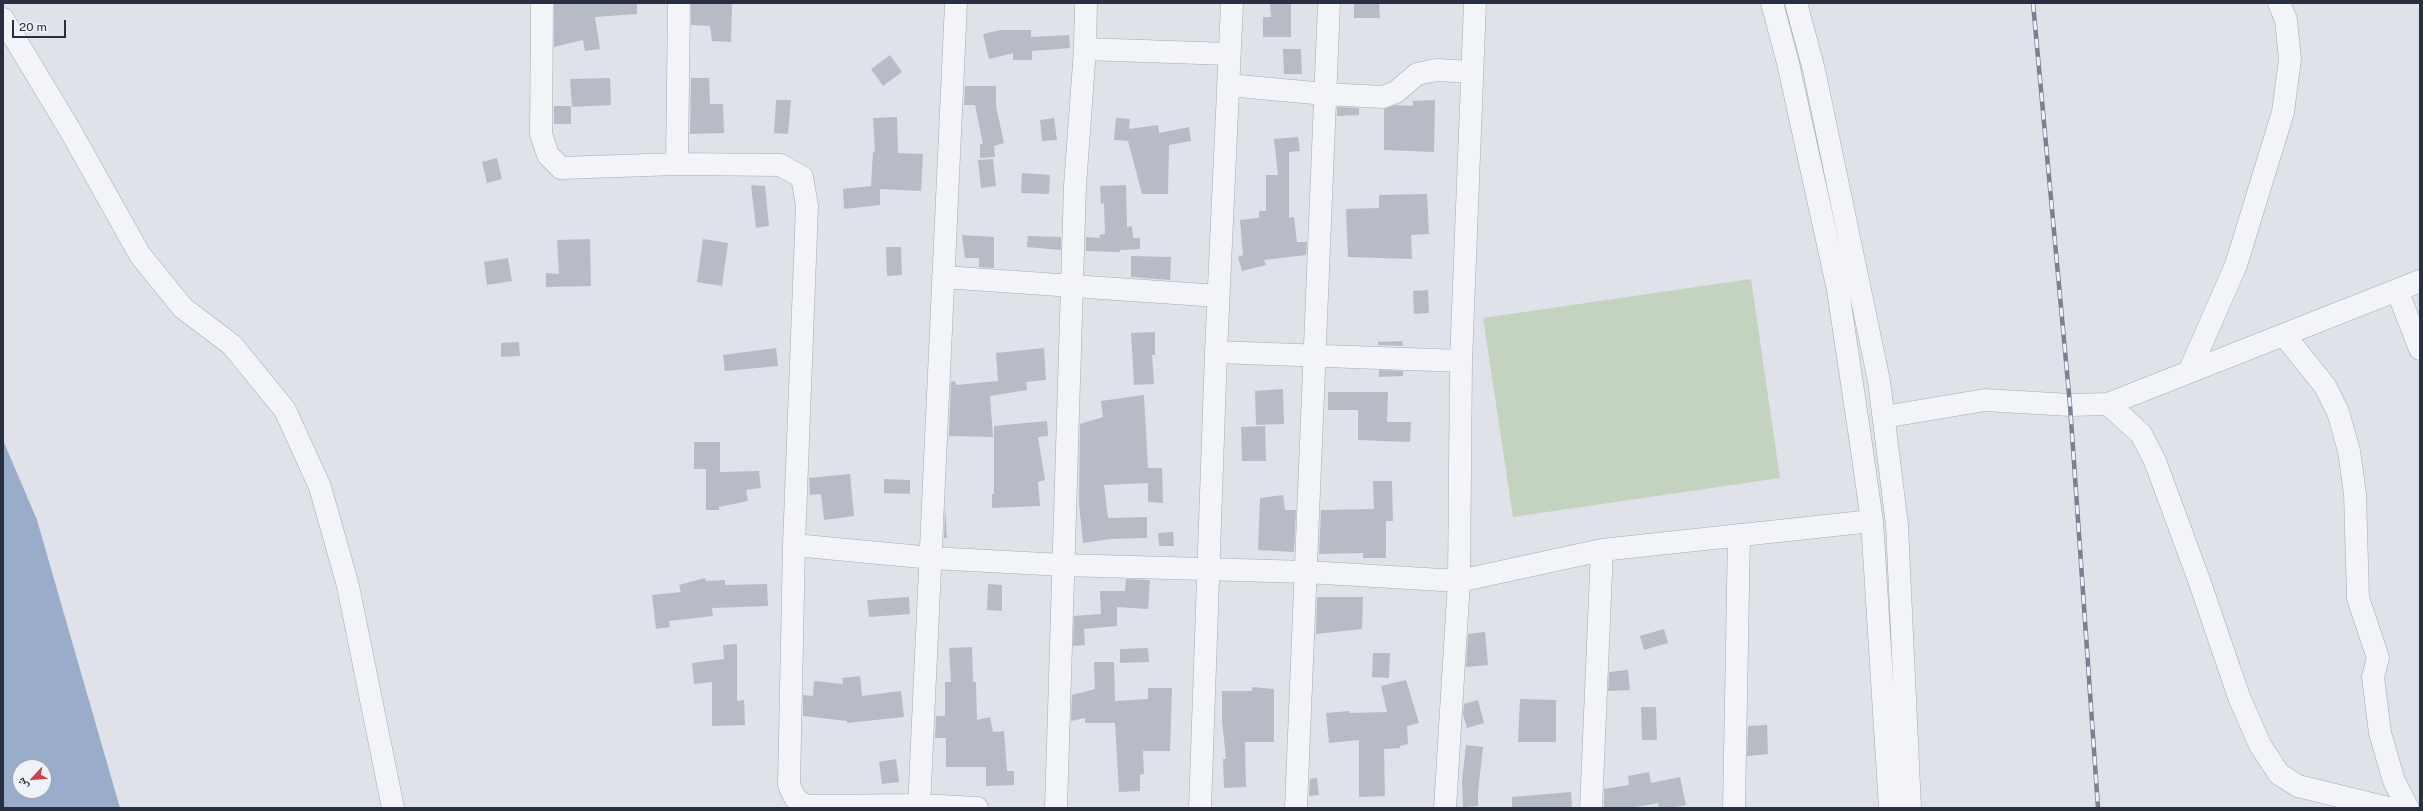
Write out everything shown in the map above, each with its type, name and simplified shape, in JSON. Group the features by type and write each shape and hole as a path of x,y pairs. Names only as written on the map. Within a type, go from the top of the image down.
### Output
{"street":[{"path":"542,3 542,134 548,155 561,168 677,164 780,165 802,177 807,206 794,545 789,785 795,798 805,806 920,806 977,808"},
{"path":"677,164 679,3"},
{"path":"920,806 956,3"},
{"path":"1056,808 1075,186 1085,49 1086,3"},
{"path":"1200,808 1218,296 1232,3"},
{"path":"1296,808 1307,572 1329,3"},
{"path":"1445,808 1459,581 1461,361 1476,3"},
{"path":"1772,3 1788,63 1838,290 1872,521 1890,808"},
{"path":"1796,3 1815,77 1879,381 1897,525 1910,808"},
{"path":"2189,372 2236,265 2283,112 2290,59 2286,20 2279,3"},
{"path":"3,19 70,130 140,255 183,308 232,345 285,410 320,486 348,586 393,808"},
{"path":"1085,49 1230,54"},
{"path":"1228,85 1325,94 1383,97 1396,92 1417,74 1436,70 1472,72"},
{"path":"943,277 1218,296"},
{"path":"1884,417 1985,400 2070,405 2108,404 2420,281"},
{"path":"2397,290 2420,349"},
{"path":"2284,335 2325,386 2338,412 2349,451 2355,494 2358,598 2378,658 2373,677 2380,733 2394,781 2408,808"},
{"path":"1216,352 1461,361"},
{"path":"2108,404 2140,434 2155,461 2194,565 2239,697 2257,738 2279,774 2298,786 2388,808"},
{"path":"794,545 932,558 1063,565 1307,572 1459,581 1602,550 1872,521"},
{"path":"1734,808 1738,535"},
{"path":"1591,808 1602,550"},
{"path":"2298,786 2312,808"}],"green space":[{"path":"1751,279 1780,478 1513,517 1483,318"}],"water":[{"path":"3,440 37,520 120,808 3,808"}],"building":[{"path":"554,3 637,3 637,14 595,17 600,49 585,51 583,40 554,47"},
{"path":"691,3 732,3 731,42 712,41 710,26 691,25"},
{"path":"1270,3 1291,3 1291,37 1263,37 1263,17 1271,17"},
{"path":"1354,3 1379,3 1380,18 1354,18"},
{"path":"1001,30 1031,30 1031,37 1069,35 1070,48 1032,51 1032,60 1013,60 1013,53 989,59 983,34"},
{"path":"1283,49 1301,49 1302,74 1284,74"},
{"path":"890,55 902,72 883,86 871,69"},
{"path":"610,78 611,105 572,107 570,79"},
{"path":"691,78 709,78 710,104 723,104 724,133 690,134"},
{"path":"965,86 996,86 996,106 1004,143 994,146 995,157 980,158 980,144 983,144 975,105 964,105"},
{"path":"776,100 791,100 788,134 774,133"},
{"path":"1435,100 1434,152 1384,150 1384,109 1396,105 1413,106 1413,101"},
{"path":"554,106 571,106 571,124 554,124"},
{"path":"1337,107 1359,108 1359,115 1337,116"},
{"path":"897,117 898,153 923,154 921,191 880,189 880,205 844,209 843,189 871,186 873,152 875,152 873,118"},
{"path":"1054,118 1057,140 1042,141 1040,120"},
{"path":"1116,118 1130,119 1129,129 1158,125 1159,133 1189,127 1191,141 1169,145 1168,194 1142,194 1128,141 1114,140"},
{"path":"1298,137 1300,151 1289,152 1289,218 1294,217 1297,242 1307,242 1306,255 1264,260 1266,265 1242,271 1238,257 1243,255 1240,220 1259,218 1259,211 1266,211 1266,175 1278,175 1274,139"},
{"path":"497,158 502,179 487,183 482,162"},
{"path":"993,159 996,186 981,188 978,160"},
{"path":"1022,173 1050,175 1049,194 1021,193"},
{"path":"751,185 765,186 769,226 756,228"},
{"path":"1126,185 1127,227 1132,226 1133,238 1140,238 1140,249 1120,250 1120,252 1086,251 1086,237 1100,238 1099,235 1105,234 1104,203 1101,204 1100,186"},
{"path":"1427,194 1429,234 1411,235 1412,259 1348,257 1346,209 1379,208 1379,195"},
{"path":"962,235 994,237 994,268 979,267 979,258 965,258"},
{"path":"1028,236 1061,237 1061,250 1027,247"},
{"path":"590,239 591,286 546,287 546,273 559,274 557,240"},
{"path":"703,239 728,243 722,286 697,282"},
{"path":"886,247 901,247 902,275 887,276"},
{"path":"1131,256 1171,257 1170,280 1131,277"},
{"path":"508,258 512,281 487,285 484,262"},
{"path":"1428,290 1429,313 1414,314 1413,291"},
{"path":"1155,332 1155,355 1152,355 1154,384 1134,385 1131,333"},
{"path":"1402,341 1403,346 1378,345 1378,342"},
{"path":"519,342 520,356 501,357 501,343"},
{"path":"776,348 778,366 725,371 723,355"},
{"path":"1044,348 1046,380 1026,382 1027,390 990,396 993,437 949,436 951,382 955,381 956,385 998,381 996,353"},
{"path":"1379,370 1403,371 1403,376 1379,377"},
{"path":"1283,389 1284,424 1256,425 1255,391"},
{"path":"1328,392 1388,392 1387,422 1411,422 1410,442 1358,440 1358,410 1328,410"},
{"path":"1144,395 1148,468 1162,468 1163,503 1148,502 1148,483 1104,485 1108,518 1147,517 1147,538 1110,539 1083,543 1079,503 1080,424 1103,417 1101,401"},
{"path":"1047,421 1048,436 1038,437 1045,480 1038,482 1040,506 992,508 992,494 994,494 994,426"},
{"path":"1265,426 1266,461 1242,461 1241,427"},
{"path":"694,442 720,442 720,472 759,471 761,488 746,490 748,501 719,507 719,510 706,510 706,469 694,469"},
{"path":"850,474 854,516 824,520 821,494 810,495 809,478"},
{"path":"884,479 910,480 910,494 884,493"},
{"path":"1373,481 1392,481 1393,521 1386,521 1386,558 1363,558 1363,553 1319,554 1321,510 1374,509"},
{"path":"1283,495 1285,510 1296,510 1294,552 1258,550 1260,498"},
{"path":"945,507 947,538 944,538"},
{"path":"1173,532 1174,546 1159,546 1158,533"},
{"path":"705,578 706,581 725,580 725,585 767,584 768,606 712,608 713,616 669,621 670,627 656,629 652,595 681,592 679,585"},
{"path":"1126,579 1150,580 1148,609 1117,607 1117,626 1084,629 1085,645 1073,646 1074,616 1101,614 1100,591 1125,591"},
{"path":"988,584 1002,585 1002,611 987,610"},
{"path":"909,597 910,614 869,617 867,600"},
{"path":"1317,597 1363,597 1362,629 1316,634"},
{"path":"1664,629 1668,643 1644,650 1640,636"},
{"path":"1485,632 1488,665 1466,667 1468,634"},
{"path":"737,644 737,701 744,700 745,725 712,726 712,682 694,684 692,663 724,659 723,645"},
{"path":"972,647 973,682 976,682 977,720 990,717 993,732 1004,731 1007,771 1014,771 1014,785 986,786 986,767 946,767 946,738 935,738 936,716 945,716 945,682 951,682 949,648"},
{"path":"1148,648 1149,662 1120,663 1120,649"},
{"path":"1373,653 1390,653 1389,678 1372,677"},
{"path":"1094,662 1114,662 1115,701 1148,699 1148,688 1172,688 1170,751 1143,751 1144,774 1140,775 1140,791 1119,792 1115,723 1085,723 1085,718 1071,721 1072,695 1095,689"},
{"path":"1628,670 1630,690 1608,691 1609,672"},
{"path":"860,676 862,696 901,691 904,717 847,723 847,721 803,716 803,695 813,696 814,681 843,684 842,678"},
{"path":"1406,680 1419,723 1407,726 1408,744 1400,746 1400,748 1384,749 1385,796 1359,797 1359,740 1329,743 1326,713 1349,711 1349,713 1387,712 1381,686"},
{"path":"1252,687 1274,689 1274,742 1245,742 1246,787 1224,788 1223,759 1226,759 1222,720 1222,691 1252,691"},
{"path":"1520,699 1556,700 1556,742 1518,742"},
{"path":"1478,700 1484,723 1467,728 1463,715 1464,704"},
{"path":"1641,707 1656,707 1657,740 1642,740"},
{"path":"1767,725 1768,754 1747,756 1748,726"},
{"path":"1466,745 1483,747 1478,806 1463,807 1462,781"},
{"path":"896,759 899,782 882,784 879,762"},
{"path":"1649,772 1651,783 1680,777 1686,805 1672,808 1659,808 1658,803 1631,808 1604,808 1604,789 1629,785 1628,776"},
{"path":"1317,778 1319,795 1309,796 1310,779"},
{"path":"1571,792 1572,807 1512,808 1512,797"}],"railway":[{"path":"2033,3 2070,405 2098,808"}]}
